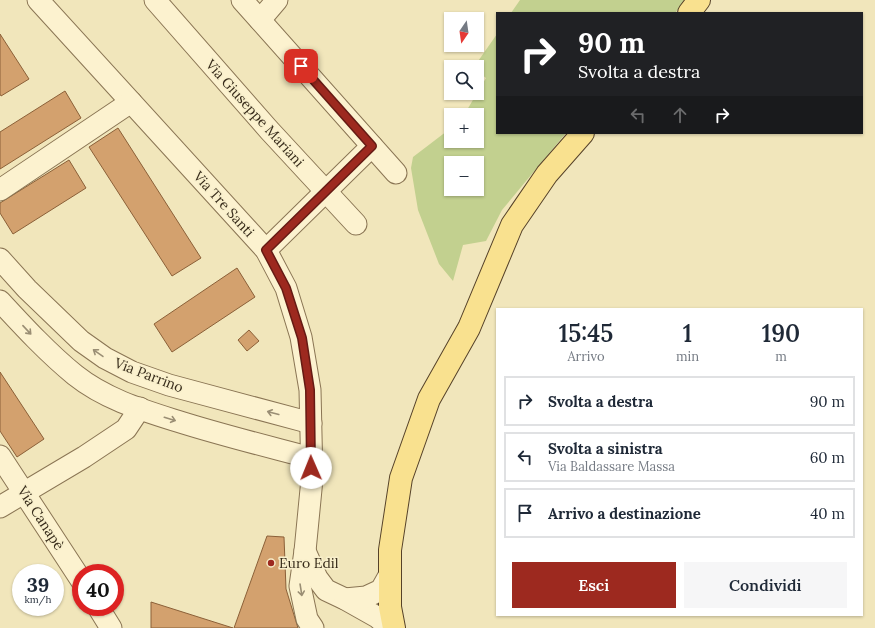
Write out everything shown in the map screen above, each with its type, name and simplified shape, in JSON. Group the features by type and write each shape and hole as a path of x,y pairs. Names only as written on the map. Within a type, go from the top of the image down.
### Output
{"main road":[{"path":"690,12 699,0"},
{"path":"394,628 390,606 390,550 401,478 429,400 469,328 512,225 547,174 582,134"}],"street":[{"name":"Via Tre Santi","path":"38,0 266,250 286,288 302,338 310,390 312,479 300,586 307,619 313,628"},
{"name":"Via Giuseppe Mariani","path":"155,0 269,130 356,224"},
{"path":"242,0 396,173"},
{"path":"260,20 277,0"},
{"path":"0,190 131,102"},
{"path":"266,250 372,146"},
{"name":"Via Parrino","path":"0,259 27,289 81,341 105,358 132,372 169,385 311,423"},
{"path":"0,301 35,338 76,376 111,398 217,433 311,458"},
{"path":"0,507 84,457 126,428 140,408"},
{"name":"Via Canapè","path":"0,456 72,566"},
{"path":"305,552 317,578 326,590 376,617 390,628"},
{"path":"345,599 366,597 381,590 390,574"},
{"path":"104,616 111,628"}],"green space":[{"path":"520,0 686,0 676,12 512,12"},
{"path":"496,35 496,134 565,134 502,210 486,241 463,245 453,281 439,264 418,210 411,168 413,157 444,133 444,148 484,148 484,108 468,108 473,100 484,100 484,81 486,78 484,76 484,60 479,60"}],"building":[{"path":"0,34 29,79 1,96 0,94"},
{"path":"65,91 81,118 0,169 0,132"},
{"path":"118,128 201,258 172,276 89,147"},
{"path":"69,160 86,188 13,234 0,213 0,203"},
{"path":"237,268 255,297 172,352 154,324"},
{"path":"249,330 259,341 247,351 238,340"},
{"path":"0,372 44,439 17,457 0,431"},
{"name":"Euro Edil","path":"267,536 284,537 286,589 298,628 234,628"},
{"path":"151,602 233,628 151,628"}],"place":[{"name":"Euro Edil","path":"271,563"}],"route":[{"path":"301,66 372,146 266,250 286,288 302,338 310,390 311,468"}]}
